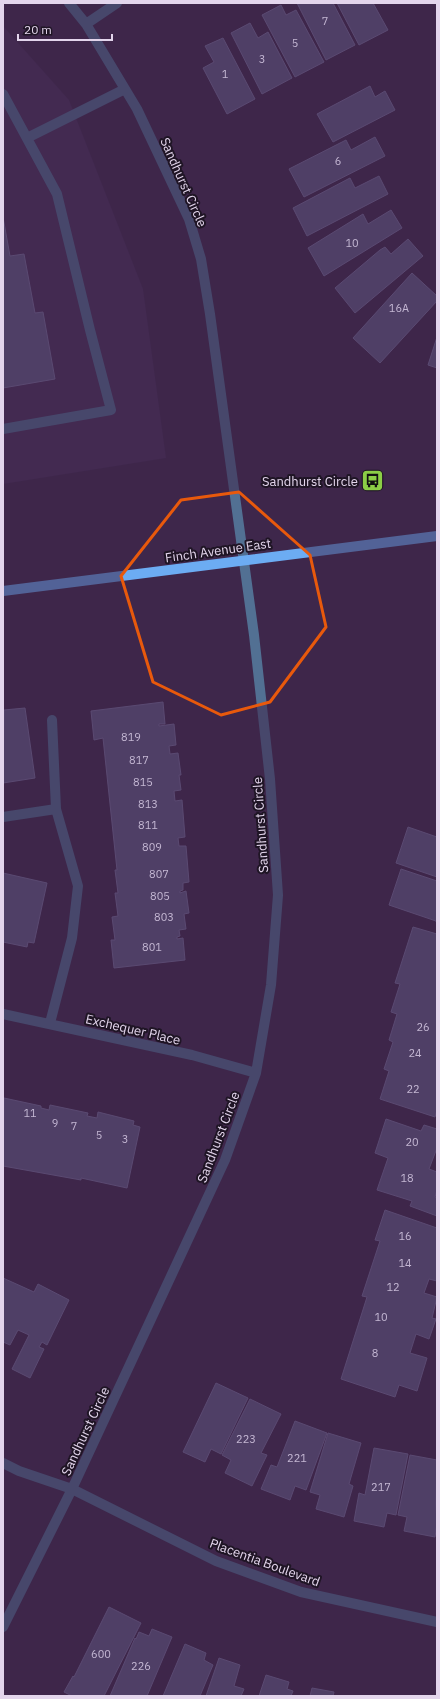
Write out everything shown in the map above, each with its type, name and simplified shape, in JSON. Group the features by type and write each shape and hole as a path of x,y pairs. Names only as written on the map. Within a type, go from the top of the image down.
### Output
{"main road":[{"name":"Finch Avenue East","path":"3,591 244,559 437,536"}],"street":[{"name":"Sandhurst Circle","path":"3,1627 72,1489 226,1160 256,1074 271,985 278,895 270,779 244,559 201,259 189,219 137,109 86,24 69,3"},
{"path":"86,24 117,3"},
{"path":"27,138 125,89"},
{"path":"3,94 57,194 111,410 3,429"},
{"path":"50,1023 72,938 78,886 56,809 52,720"},
{"path":"3,817 56,809"},
{"name":"Exchequer Place","path":"3,1014 192,1055 256,1074"},
{"name":"Placentia Boulevard","path":"3,1463 19,1471 72,1489 216,1561 300,1592 437,1622"}],"highlighted area":[{"path":"239,492 310,555 326,627 270,702 221,715 153,682 121,576 181,500"}],"shaded area":[{"path":"3,26 69,100 143,289 166,458 3,484"}],"building":[{"path":"297,3 333,3 355,45 326,60"},
{"path":"337,3 373,3 388,30 359,45"},
{"path":"281,5 286,15 296,10 324,62 295,77 262,15"},
{"path":"250,23 258,38 268,32 292,78 262,94 231,33"},
{"path":"223,38 255,99 227,114 203,68 214,62 205,46"},
{"path":"370,86 375,97 385,91 395,110 333,142 317,114"},
{"path":"375,137 385,156 304,197 289,169 346,140 351,150"},
{"path":"379,176 388,194 307,236 293,208 350,178 355,188"},
{"path":"391,210 402,228 324,276 308,248 363,214 368,224"},
{"path":"3,217 10,256 24,254 35,313 43,312 55,379 3,388"},
{"path":"408,239 423,256 355,313 335,288 380,250 385,247 391,254"},
{"path":"412,273 437,296 437,301 380,363 353,338"},
{"path":"437,337 437,368 428,365"},
{"path":"163,702 165,724 159,724 159,726 174,724 176,745 169,746 170,754 178,753 181,775 179,775 181,790 174,791 175,801 182,800 185,837 178,838 179,846 186,846 189,882 183,883 183,890 180,891 180,893 186,891 189,913 184,914 186,929 179,930 180,936 177,937 177,939 183,938 185,960 114,968 111,940 115,940 112,917 118,916 115,893 118,893 115,870 117,870 103,738 94,740 91,711"},
{"path":"25,708 35,778 3,783 4,710"},
{"path":"408,827 437,837 437,877 396,863"},
{"path":"401,869 437,881 437,924 436,921 389,905"},
{"path":"3,873 47,883 34,943 28,942 27,947 3,942"},
{"path":"413,927 437,934 437,1110 435,1117 380,1099 389,1071 384,1069 393,1042 389,1040 397,1014 391,1012 400,984 395,983"},
{"path":"4,1098 41,1106 41,1108 49,1110 50,1105 88,1113 87,1116 97,1118 98,1112 134,1121 133,1125 140,1127 127,1188 81,1178 81,1180 3,1166"},
{"path":"386,1119 421,1131 424,1125 437,1129 437,1148 429,1169 437,1172 437,1190 435,1197 437,1198 437,1216 410,1206 412,1201 377,1190 388,1158 375,1153"},
{"path":"385,1210 437,1228 437,1281 429,1279 424,1293 437,1297 432,1318 436,1319 429,1339 416,1334 410,1353 427,1358 417,1391 399,1385 395,1397 341,1379 367,1297 362,1296 380,1241 375,1240"},
{"path":"3,1278 34,1292 38,1284 69,1300 47,1345 42,1342 39,1347 44,1349 30,1378 12,1369 29,1335 18,1330 10,1345 3,1342"},
{"path":"216,1383 248,1398 221,1454 211,1449 205,1462 183,1452"},
{"path":"250,1399 281,1414 261,1453 267,1455 252,1486 225,1473 231,1460 222,1455"},
{"path":"295,1421 327,1433 306,1490 295,1486 290,1500 261,1489 271,1465 277,1467"},
{"path":"328,1433 361,1443 349,1484 353,1486 344,1517 316,1509 320,1495 310,1492"},
{"path":"374,1448 408,1454 396,1515 387,1513 384,1527 354,1521 359,1493 365,1495"},
{"path":"410,1455 437,1460 437,1524 435,1537 404,1531 407,1517 398,1515"},
{"path":"109,1607 141,1623 104,1696 72,1696 64,1692 73,1676 74,1677"},
{"path":"152,1629 172,1637 147,1696 110,1696 135,1638 136,1639 139,1632 149,1636"},
{"path":"185,1644 206,1653 204,1660 213,1665 200,1696 163,1696"},
{"path":"219,1658 240,1665 234,1686 244,1689 241,1696 206,1696"},
{"path":"266,1675 289,1682 287,1689 293,1691 291,1696 259,1696"},
{"path":"312,1688 334,1692 333,1696 310,1696"}],"place":[{"name":"Sandhurst Circle","path":"373,481"}]}
